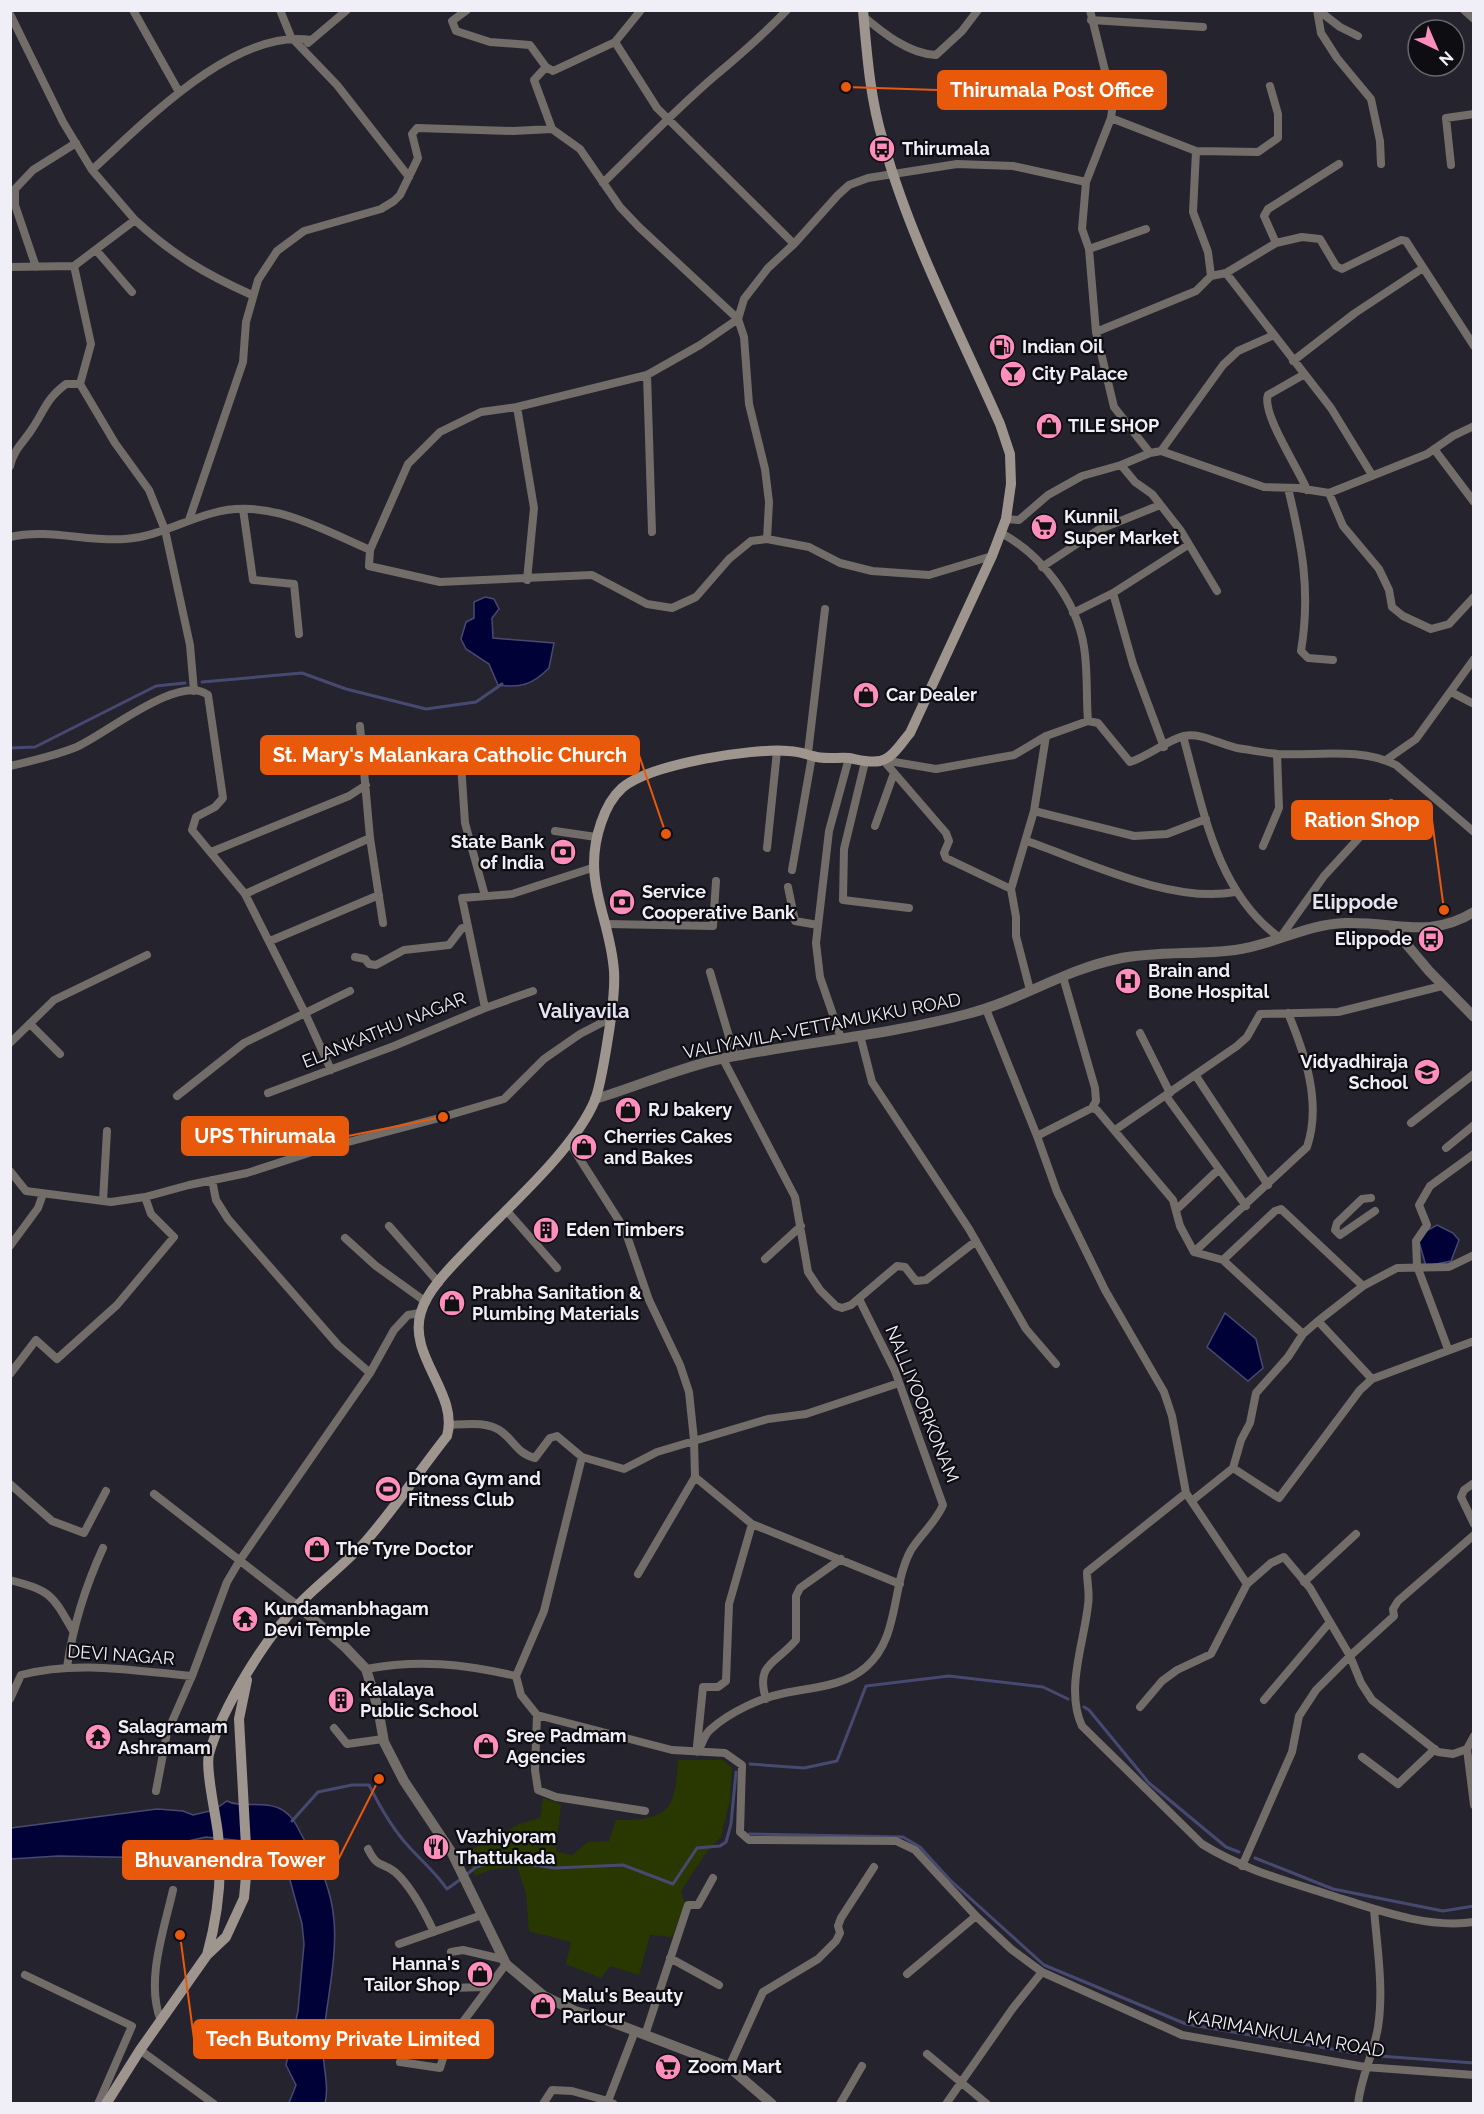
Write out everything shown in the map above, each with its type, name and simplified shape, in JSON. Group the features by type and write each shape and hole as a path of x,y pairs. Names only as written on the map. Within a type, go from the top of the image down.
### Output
{"main road":[{"path":"207,1955 220,1905 213,1792 208,1773 209,1755 224,1716 249,1668 297,1605 366,1541 447,1436 450,1425 448,1408 422,1344 419,1328 420,1313 439,1283 569,1142 595,1099 611,1018 614,971 606,924 596,896 592,868 596,837 604,813 621,789 633,781 656,771 730,754 777,751 849,758 865,762 883,760 910,733 1001,532 1011,484 1010,454 1000,424 910,224 882,140 866,68 863,13"},
{"path":"106,2103 207,1955 226,1937 244,1898 247,1865 240,1719 249,1668"}],"street":[{"path":"134,10 179,92"},
{"path":"280,10 291,37 338,85 409,177"},
{"path":"302,48 347,10"},
{"path":"468,10 453,21 456,32 490,42 530,45 546,68 559,70 615,42 641,10"},
{"path":"603,183 669,118 743,54 787,10"},
{"path":"863,13 883,34 925,55 936,55 962,31 978,10"},
{"path":"1317,10 1340,27 1358,36"},
{"path":"1317,10 1321,33 1337,58 1371,99 1380,141 1381,164"},
{"path":"1464,10 1473,19"},
{"path":"10,14 92,170 135,220 166,248 187,262 252,295"},
{"path":"1150,453 1114,407 1096,332 1089,249 1082,229 1086,182 1112,118 1113,103 1110,83 1090,15 1203,27"},
{"path":"92,170 179,92 211,68 291,37 311,40"},
{"path":"615,42 652,101 794,244"},
{"path":"546,68 534,80 552,129 580,149 603,183 639,227 738,319"},
{"path":"1112,118 1196,151 1258,152 1278,138 1280,129 1270,86"},
{"path":"1452,165 1446,118 1473,114"},
{"path":"189,520 243,362 252,295 272,259 289,240 304,231 381,209 400,195 418,158 412,134 417,128 513,131 552,129"},
{"path":"36,267 15,205 15,189 33,170 76,143"},
{"path":"1196,151 1193,212 1208,252 1211,276"},
{"path":"767,539 769,502 765,470 749,404 745,347 738,319 744,299 768,268 794,244 849,185 868,178 957,164 1013,166 1086,182"},
{"path":"1276,243 1264,216 1268,209 1339,164"},
{"path":"10,267 74,266 135,220"},
{"path":"1089,249 1146,229"},
{"path":"1096,332 1196,291 1211,276 1226,273 1276,243 1302,237 1320,239 1336,266 1342,268 1401,240 1406,241 1473,346"},
{"path":"96,250 132,292"},
{"path":"74,266 91,344 80,384 115,443 148,490 165,530 190,645 194,691"},
{"path":"1293,361 1355,313 1423,268"},
{"path":"1226,273 1331,408 1372,475"},
{"path":"738,319 647,375 517,407 481,412 440,432 408,464 370,550 369,566 440,582 527,580 558,575 592,575 647,604 672,608 696,597 729,559 751,541 767,539 809,547 840,563 872,571 929,574 992,556"},
{"path":"1161,451 1223,365 1238,351 1274,335"},
{"path":"647,375 652,532"},
{"path":"1304,375 1268,395 1266,400 1270,416 1307,490"},
{"path":"10,466 14,451 32,429 45,404 66,384 80,384"},
{"path":"517,407 534,508 527,580"},
{"path":"1005,519 1019,520 1048,495 1082,476 1161,451 1264,487 1329,493 1434,449 1473,426"},
{"path":"1434,449 1473,502"},
{"path":"1121,465 1135,482 1152,494 1188,545 1216,591"},
{"path":"1288,488 1304,552 1306,608 1301,651 1308,658 1333,660"},
{"path":"1329,493 1342,526 1379,569 1389,590 1392,607 1403,616 1431,629 1449,624 1473,597"},
{"path":"1042,567 1098,531 1160,505"},
{"path":"243,509 253,580 294,584 299,634"},
{"path":"10,537 24,533 87,539 126,539 165,530 215,512 243,509 268,510 293,517 370,550"},
{"path":"1001,532 1018,542 1042,567 1073,613 1084,646 1088,721"},
{"path":"1073,613 1113,594 1188,545"},
{"path":"1113,594 1133,664 1164,747"},
{"path":"792,870 810,755 825,609"},
{"path":"1386,760 1416,739 1473,659"},
{"path":"10,766 75,748 156,700 194,691 204,691 210,701 222,782 221,802 196,818 191,827 194,834 245,894 270,940 331,1070"},
{"path":"1451,692 1473,704"},
{"path":"883,760 936,769 1014,755 1046,736 1088,721 1098,723 1131,762 1183,736 1194,735 1234,747 1278,754 1343,753 1386,760 1396,765 1473,832"},
{"path":"360,726 370,838 383,923"},
{"path":"1030,990 1016,936 1016,917 1011,889 1034,811 1046,736"},
{"path":"1183,736 1206,819 1235,892 1262,925 1280,938 1324,876 1391,803"},
{"path":"460,749 465,823 485,896"},
{"path":"767,848 777,751"},
{"path":"1263,846 1279,808 1278,754"},
{"path":"841,1038 820,977 816,955 829,831 849,758"},
{"path":"883,760 946,833 949,841 944,852 946,858 1011,889"},
{"path":"865,762 844,849 843,900 909,908"},
{"path":"875,826 894,773"},
{"path":"211,852 349,796 366,785"},
{"path":"1034,811 1134,836 1167,834 1206,819"},
{"path":"555,831 596,837"},
{"path":"245,894 370,838"},
{"path":"1027,841 1162,889 1216,895 1235,892"},
{"name":"ELANKATHU NAGAR","path":"268,1093 485,1008 462,898 512,894 592,868"},
{"path":"606,924 713,926 716,881"},
{"path":"788,888 795,921 818,925"},
{"path":"270,940 379,895"},
{"name":"VALIYAVILA-VETTAMUKKU ROAD","path":"595,1099 661,1076 735,1056 927,1024 986,1009 1063,976 1119,959 1236,950 1308,929 1345,923 1418,929 1445,926 1473,912"},
{"path":"1392,927 1442,986 1473,1017"},
{"path":"355,957 376,965 404,950 449,945 462,928 468,928"},
{"path":"1409,948 1418,929"},
{"path":"10,1043 54,1000 147,955"},
{"path":"710,972 735,1056"},
{"path":"1037,1136 1092,1108 1096,1101 1095,1088 1063,976"},
{"path":"1115,1130 1196,1076 1247,1037 1260,1014 1338,1012 1442,986"},
{"path":"177,1096 244,1043 350,991"},
{"path":"485,1008 533,991"},
{"path":"986,1009 1057,1192 1105,1290 1164,1392 1172,1416 1186,1493 1193,1500 1247,1584"},
{"path":"1194,1252 1307,1147 1312,1124 1309,1067 1288,1013"},
{"path":"10,1170 26,1191 103,1201 145,1197 247,1173 318,1150 504,1099 544,1059 580,1034 611,1018"},
{"path":"30,1024 60,1054"},
{"path":"1140,1033 1168,1094 1246,1206"},
{"path":"860,1035 872,1082 976,1241 1026,1329 1056,1364"},
{"path":"723,1059 795,1197 808,1272 820,1290 836,1306 843,1308 859,1299 901,1264 916,1281 922,1281 976,1241"},
{"path":"1411,1123 1473,1074"},
{"path":"1196,1076 1268,1185"},
{"path":"1092,1108 1097,1110 1115,1130 1173,1200 1180,1226 1194,1252 1223,1260 1304,1334"},
{"path":"1446,1148 1473,1125"},
{"path":"103,1201 107,1131"},
{"path":"569,1142 626,1230 649,1300 681,1365 688,1392 694,1440 695,1477 638,1574"},
{"path":"1448,1349 1417,1266 1416,1241 1427,1225 1420,1202 1430,1186 1473,1154"},
{"path":"1176,1210 1219,1169"},
{"path":"212,1180 216,1200 228,1219 338,1345 370,1373"},
{"path":"10,1246 38,1208 43,1194"},
{"path":"10,1374 36,1340 57,1359 117,1305 174,1237 151,1214 145,1197"},
{"path":"1371,1198 1362,1198 1337,1223 1335,1230 1340,1235 1375,1210"},
{"path":"1223,1260 1275,1211 1281,1209 1363,1286"},
{"path":"506,1210 557,1268"},
{"path":"389,1226 439,1283"},
{"path":"765,1258 801,1226"},
{"path":"345,1238 376,1266 426,1302"},
{"path":"1193,1500 1233,1468 1241,1440 1250,1423 1256,1393 1288,1357 1304,1334 1318,1321 1363,1286 1397,1268 1449,1267 1473,1255"},
{"name":"NALLIYOORKONAM","path":"697,1752 709,1730 742,1709 766,1699 844,1681 864,1669 885,1641 911,1550 939,1515 943,1499 899,1383 859,1299"},
{"name":"DEVI NAGAR","path":"10,1699 21,1675 50,1667 96,1667 192,1676 227,1582 240,1560 370,1373 394,1330 408,1315 420,1313"},
{"path":"1318,1321 1372,1379"},
{"path":"1233,1468 1279,1498 1360,1390 1372,1379 1473,1341"},
{"path":"450,1425 476,1423 501,1431 522,1454 535,1458 550,1438 557,1436 582,1457 624,1469 657,1452 694,1440 768,1419 806,1414 899,1383"},
{"path":"582,1457 544,1611 516,1676 521,1695 537,1715 535,1770 538,1790 556,1797 645,1811"},
{"path":"695,1477 752,1524 900,1584"},
{"path":"1473,1483 1461,1497 1473,1524"},
{"path":"10,1484 52,1521 84,1533 106,1491"},
{"path":"1186,1493 1087,1572 1089,1604 1078,1666 1075,1712 1082,1726 1108,1755 1203,1845 1242,1866 1374,1909 1453,1925 1473,1922"},
{"path":"154,1494 297,1605 346,1648 366,1670 378,1708 383,1739 404,1781 464,1876 504,1962"},
{"path":"697,1752 703,1687 718,1688 726,1681 729,1604 752,1524"},
{"path":"1304,1582 1356,1534"},
{"path":"1242,1866 1292,1752 1299,1716 1316,1690 1394,1616 1393,1609 1398,1601 1473,1535"},
{"path":"67,1667 73,1631 92,1573 104,1548"},
{"path":"1140,1707 1162,1681 1177,1670 1210,1653 1247,1584 1270,1563 1284,1557 1304,1582 1330,1622 1350,1656 1360,1683 1372,1700 1435,1749 1453,1754 1467,1749"},
{"path":"766,1699 762,1684 763,1671 796,1640 796,1596 800,1588 841,1559"},
{"path":"10,1580 40,1588 48,1593 55,1599 73,1631"},
{"path":"1264,1700 1330,1622"},
{"path":"366,1670 421,1662 467,1665 516,1676"},
{"path":"156,1791 167,1733 192,1676"},
{"name":"KARIMANKULAM ROAD","path":"537,1715 672,1750 725,1753 742,1765 740,1832 743,1837 749,1840 896,1841 915,1850 976,1916 1011,1949 1042,1972 1182,2035 1365,2067 1473,2075"},
{"path":"334,1728 347,1744 383,1739"},
{"path":"1473,1736 1467,1749 1473,1805"},
{"path":"1362,1757 1398,1784 1435,1749"},
{"path":"368,1849 375,1862 395,1872 417,1901 434,1932"},
{"path":"729,2067 763,1992 803,1969 836,1941 840,1933 838,1926 841,1918 874,1867"},
{"path":"543,2103 545,2096 552,2090 572,2091 611,2102 670,1958 688,1905 698,1905 713,1878"},
{"path":"161,2021 154,1997 159,1950 173,1890"},
{"path":"1358,2103 1365,2067 1379,2026 1379,1979 1374,1909"},
{"path":"399,1944 482,1915"},
{"path":"907,1974 976,1916"},
{"path":"451,1952 464,1950 504,1962 544,1996 575,2011 729,2067 772,2103"},
{"path":"670,1958 719,1985"},
{"path":"400,2062 440,2068 448,2042 504,1962"},
{"path":"946,2103 1042,1972"},
{"path":"25,1975 132,2026 98,2103"},
{"path":"447,1988 488,1987"},
{"path":"140,2050 214,2103"},
{"path":"927,2054 987,2103"},
{"path":"840,2103 862,2066"}],"green space":[{"path":"678,1760 723,1760 732,1768 730,1800 721,1837 705,1854 681,1891 685,1903 672,1937 650,1935 639,1975 610,1966 601,1978 566,1964 571,1942 529,1931 526,1893 517,1866 490,1870 475,1876 466,1853 519,1824 540,1818 543,1798 561,1804 556,1852 572,1855 588,1842 609,1841 616,1820 648,1818 658,1814 666,1809 671,1801 677,1777"}],"shaded area":[{"path":"485,597 494,599 499,609 492,618 493,638 554,643 549,668 531,682 513,686 498,685 489,664 466,649 461,639 466,622 474,618 474,602"},
{"path":"1437,1225 1453,1233 1459,1240 1451,1261 1426,1266 1419,1242 1426,1231"},
{"path":"1225,1313 1256,1339 1263,1368 1248,1381 1207,1347"},
{"path":"227,1801 239,1804 270,1805 288,1814 320,1867 329,1891 335,1938 323,2040 327,2088 325,2103 289,2103 296,2085 286,2065 298,2011 304,1944 302,1924 290,1880 282,1864 269,1850 244,1841 206,1837 188,1841 164,1858 58,1856 11,1859 11,1828 157,1809 183,1811 193,1815 214,1810"}],"waterway":[{"path":"202,682 302,673 346,689 426,709 476,702 502,684"},
{"path":"10,748 35,747 156,686 185,683"},
{"path":"750,1764 804,1768 837,1761 866,1686 949,1676 1043,1687 1068,1699"},
{"path":"1084,1707 1089,1710 1149,1783 1226,1847 1239,1852"},
{"path":"466,1875 476,1867 498,1860 555,1868 623,1865 673,1884 697,1848 720,1846 726,1842 731,1824 736,1772"},
{"path":"292,1821 318,1792 352,1785 369,1785 398,1834 447,1889 461,1879"},
{"path":"749,1834 903,1837 920,1847 950,1880 1044,1965 1186,2024 1361,2054"},
{"path":"1255,1858 1333,1889 1443,1911 1474,1906"},
{"path":"1379,2056 1474,2063"}],"place":[{"name":"Thirumala Post Office","path":"846,87"},
{"name":"Thirumala","path":"882,149"},
{"name":"Indian Oil","path":"1002,347"},
{"name":"City Palace","path":"1013,374"},
{"name":"TILE SHOP","path":"1049,426"},
{"name":"Kunnil Super Market","path":"1044,527"},
{"name":"Car Dealer","path":"866,695"},
{"name":"St. Mary's Malankara Catholic Church","path":"666,834"},
{"name":"State Bank of India","path":"563,852"},
{"name":"Service Cooperative Bank","path":"622,902"},
{"name":"Ration Shop","path":"1444,910"},
{"name":"Elippode","path":"1431,939"},
{"name":"Brain and Bone Hospital","path":"1128,981"},
{"name":"Vidyadhiraja School","path":"1427,1072"},
{"name":"RJ bakery","path":"628,1110"},
{"name":"UPS Thirumala","path":"443,1117"},
{"name":"Cherries Cakes and Bakes","path":"584,1147"},
{"name":"Eden Timbers","path":"546,1230"},
{"name":"Prabha Sanitation & Plumbing Materials","path":"452,1303"},
{"name":"Drona Gym and Fitness Club","path":"388,1489"},
{"name":"The Tyre Doctor","path":"317,1549"},
{"name":"Kundamanbhagam Devi Temple","path":"245,1619"},
{"name":"Kalalaya Public School","path":"341,1700"},
{"name":"Salagramam Ashramam","path":"98,1737"},
{"name":"Sree Padmam Agencies","path":"486,1746"},
{"name":"Bhuvanendra Tower","path":"379,1779"},
{"name":"Vazhiyoram Thattukada","path":"436,1847"},
{"name":"Tech Butomy Private Limited","path":"180,1935"},
{"name":"Hanna's Tailor Shop","path":"480,1974"},
{"name":"Malu's Beauty Parlour","path":"543,2006"},
{"name":"Zoom Mart","path":"668,2067"}],"district":[{"name":"Elippode","path":"1355,902"},
{"name":"Valiyavila","path":"584,1011"}]}
